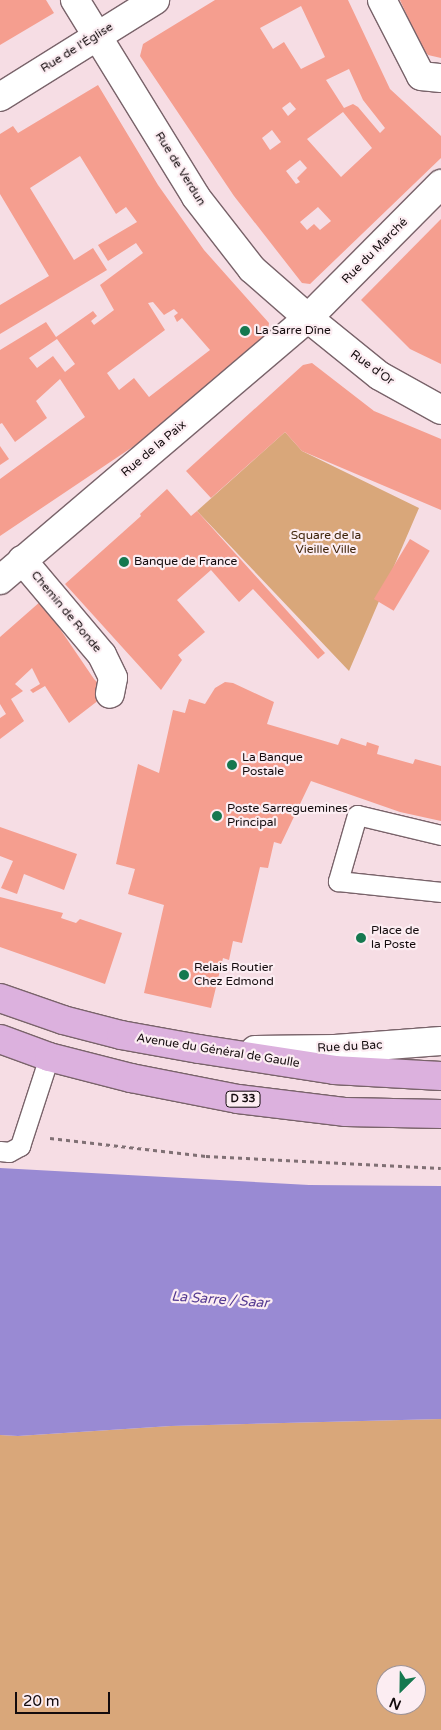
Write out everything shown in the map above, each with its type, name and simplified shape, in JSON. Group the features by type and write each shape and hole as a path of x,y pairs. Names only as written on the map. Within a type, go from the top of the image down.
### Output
{"main road":[{"name":"Avenue du Général de Gaulle","path":"0,998 63,1020 102,1030 199,1049 334,1070 441,1076"},
{"name":"D 33","path":"0,1040 49,1057 131,1078 238,1099 346,1112 441,1114"}],"street":[{"name":"Rue de Verdun","path":"75,0 98,34 196,197 252,269 308,318"},
{"name":"Rue de l'Église","path":"0,97 154,0"},
{"path":"382,0 421,76 441,78"},
{"name":"Rue du Marché","path":"308,318 441,184"},
{"name":"Rue d'Or","path":"308,318 380,376 441,410"},
{"name":"Rue de la Paix","path":"0,580 308,318"},
{"name":"Chemin de Ronde","path":"22,560 102,655 113,678 110,694"},
{"name":"Rue du Bac","path":"199,1049 335,1049 441,1040"}],"lane":[{"path":"441,835 357,815 338,881 441,892"},
{"path":"0,1152 9,1152 20,1146 49,1057"}],"path":[{"path":"25,1135 206,1156 441,1168"}],"green space":[{"name":"Square de la Vieille Ville","path":"285,432 302,451 419,508 349,671 197,511"},
{"path":"441,1419 441,1730 0,1730 0,1435 18,1436 171,1426"}],"water":[{"name":"La Sarre / Saar","path":"0,1168 309,1185 441,1186 441,1419 171,1426 18,1436 0,1435"}],"building":[{"path":"0,0 46,0 54,13 0,45"},
{"path":"215,0 348,0 390,89 441,136 441,158 310,284 302,283 234,196 140,56 143,44","holes":["301,6 325,57 301,69 284,42 273,49 260,28","349,69 363,100 385,128 380,133 358,107 353,104 344,108 326,80","290,102 296,109 288,116 282,108","343,112 372,148 341,177 307,139","272,130 281,142 270,150 262,138","300,160 307,168 297,178 300,182 296,184 286,171","318,207 331,221 320,230 314,224 307,230 300,222"]},
{"path":"400,0 441,0 441,58 428,55 421,47"},
{"path":"98,85 158,185 204,250 269,323 267,337 205,392 143,440 0,536 0,479 85,417 60,379 36,401 47,418 15,442 2,423 0,424 0,350 46,322 56,337 93,311 97,316 91,321 94,325 114,310 100,285 143,253 136,243 108,261 98,245 137,222 126,207 116,214 80,156 30,188 74,260 93,248 107,270 0,334 0,305 49,276 0,194 0,134 13,126 18,133","holes":["153,302 164,315 174,309 178,313 174,316 177,322 182,318 210,350 149,397 134,378 119,390 107,373 165,330 148,303","57,339 75,364 65,372 53,356 37,368 29,358"]},
{"path":"441,219 441,364 410,349 361,300"},
{"path":"312,363 374,411 441,439 441,510 302,451 285,432 211,498 186,471 303,365"},
{"path":"0,446 9,459 0,465"},
{"path":"167,489 191,516 197,511 325,653 318,659 253,589 239,602 211,570 177,600 205,632 178,655 182,660 161,690 65,584 141,516 140,514"},
{"path":"410,539 430,551 394,611 374,599"},
{"path":"41,601 94,679 108,693 69,723 45,686 33,693 30,690 40,684 32,668 15,684 23,691 11,699 24,721 0,739 0,718 6,714 0,704 0,637"},
{"name":"Poste Sarreguemines Principal","path":"225,682 233,683 274,702 267,724 338,745 341,738 366,746 367,742 379,746 377,754 413,764 415,759 441,766 441,821 400,812 311,781 281,844 274,842 268,868 260,867 242,943 233,941 229,960 223,958 211,1008 144,993 164,905 128,894 135,869 116,864 138,764 159,773 173,710 185,713 189,699 205,704 215,688"},
{"path":"0,827 77,854 64,890 24,874 17,894 1,888 13,861 0,856"},
{"path":"0,897 63,913 61,918 76,923 80,919 122,933 105,984 0,947"}],"place":[{"name":"La Sarre Dîne","path":"245,331"},
{"name":"Banque de France","path":"124,562"},
{"name":"La Banque Postale","path":"232,765"},
{"name":"Poste Sarreguemines Principal","path":"217,816"},
{"name":"Place de la Poste","path":"361,938"},
{"name":"Relais Routier Chez Edmond","path":"184,975"}]}
